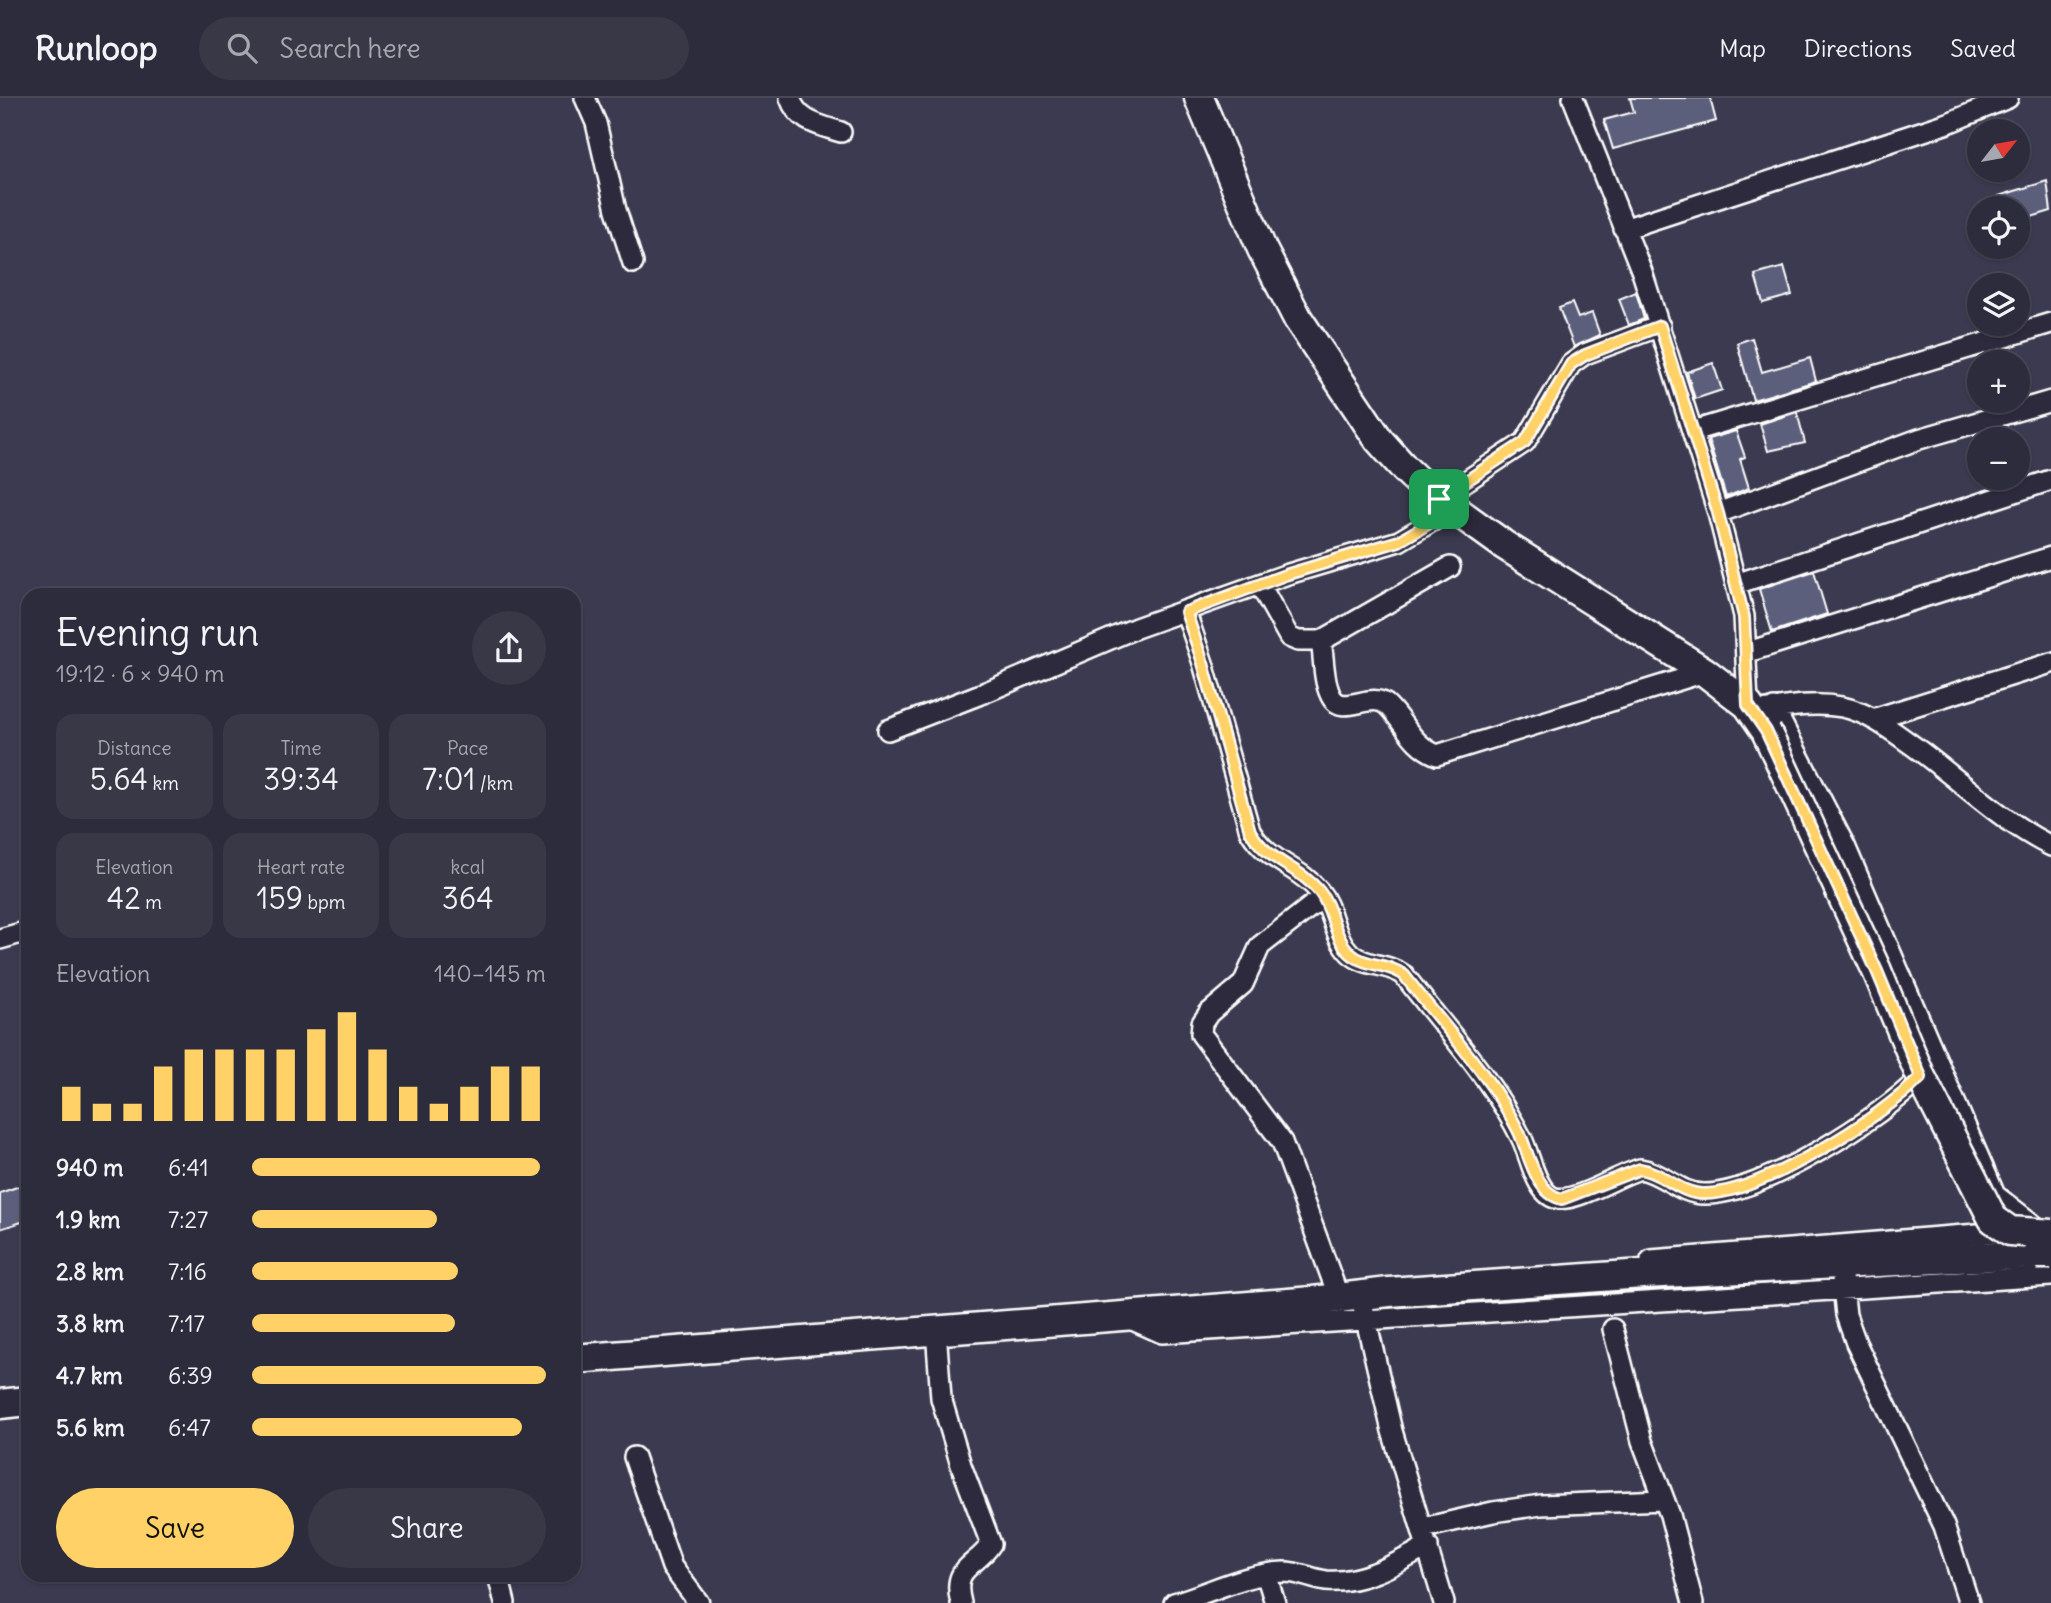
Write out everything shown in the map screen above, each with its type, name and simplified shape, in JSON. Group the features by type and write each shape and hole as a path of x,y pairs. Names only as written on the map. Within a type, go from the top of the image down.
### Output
{"main road":[{"path":"1199,98 1262,249 1298,319 1379,440 1405,469 1446,504 1504,545 1704,672 1760,714 1877,971 1921,1077 1993,1219 2010,1231 2045,1248"},
{"path":"581,1358 1350,1300 1389,1292 1842,1275 2045,1248"},
{"path":"0,1404 21,1402"}],"street":[{"path":"585,98 596,123 616,210 633,263"},
{"path":"790,98 795,110 803,118 841,132"},
{"path":"1573,98 1660,326 1718,513 1736,584 1760,714 1845,846 1995,1195 2045,1248"},
{"path":"1624,229 1948,123 2008,98"},
{"path":"1693,431 2051,323"},
{"path":"888,730 986,692 1136,628 1399,541 1525,442 1571,364 1585,355 1660,326"},
{"path":"1718,513 1909,443 2051,401"},
{"path":"1736,584 2051,480"},
{"path":"1748,652 2051,557"},
{"path":"1260,585 1280,626 1289,637 1298,641 1321,641 1450,568"},
{"path":"1186,612 1250,831 1268,855 1300,875 1323,897 1335,932 1352,955 1366,962 1394,967 1404,975 1497,1093 1526,1147 1544,1191 1551,1197 1562,1199 1582,1193 1640,1169 1650,1170 1694,1193 1727,1190 1819,1151 1904,1094 1921,1077"},
{"path":"1321,641 1329,693 1335,703 1341,706 1379,700 1388,705 1417,743 1437,755 1704,672"},
{"path":"1873,719 2051,663"},
{"path":"1760,714 1827,705 1844,707 1873,719 1932,760 2015,824 2051,846"},
{"path":"1323,897 1260,946 1243,984 1209,1013 1202,1023 1200,1034 1282,1142 1350,1300 1444,1603"},
{"path":"0,939 21,933"},
{"path":"1122,1316 1162,1333 1350,1300 2045,1248"},
{"path":"1350,1300 1842,1275 1846,1315 1856,1343 1944,1526 1969,1603"},
{"path":"1613,1329 1642,1441 1663,1500 1693,1603"},
{"path":"936,1331 941,1398 961,1465 991,1544 960,1575 957,1589 961,1603"},
{"path":"634,1457 672,1567 699,1603"},
{"path":"1174,1603 1266,1574 1300,1574 1325,1581 1358,1578 1391,1567 1425,1537 1493,1512 1541,1505 1663,1500"},
{"path":"1266,1574 1275,1603"},
{"path":"500,1582 505,1603"}],"building":[{"path":"1630,98 1710,98 1716,121 1613,149 1604,120 1634,112"},
{"path":"2047,181 2051,211 2030,217 2030,196 1999,196"},
{"path":"1784,267 1792,295 1763,303 1755,275"},
{"path":"1636,292 1644,319 1629,325 1619,299"},
{"path":"1572,303 1578,318 1592,313 1600,335 1574,347 1559,308"},
{"path":"1752,338 1762,372 1810,358 1816,381 1753,400 1737,343"},
{"path":"1713,363 1722,390 1695,399 1687,372"},
{"path":"1797,412 1805,443 1768,451 1760,424"},
{"path":"1736,431 1745,457 1740,459 1749,488 1726,497 1708,439"},
{"path":"1814,571 1827,614 1772,632 1759,589"},
{"path":"21,1186 21,1222 0,1229 0,1193"}],"route":[{"path":"1660,326 1718,513 1744,617 1748,652 1748,705 1766,731 1877,971 1921,1077 1904,1094 1819,1151 1727,1190 1707,1194 1694,1193 1678,1188 1650,1170 1640,1169 1582,1193 1562,1199 1551,1197 1544,1191 1526,1147 1497,1093 1404,975 1394,967 1366,962 1352,955 1335,932 1319,890 1260,847 1250,831 1186,612 1285,575 1399,541 1454,509 1439,499 1515,452 1525,442 1538,425 1562,376 1571,364 1585,355 1660,326"}]}
